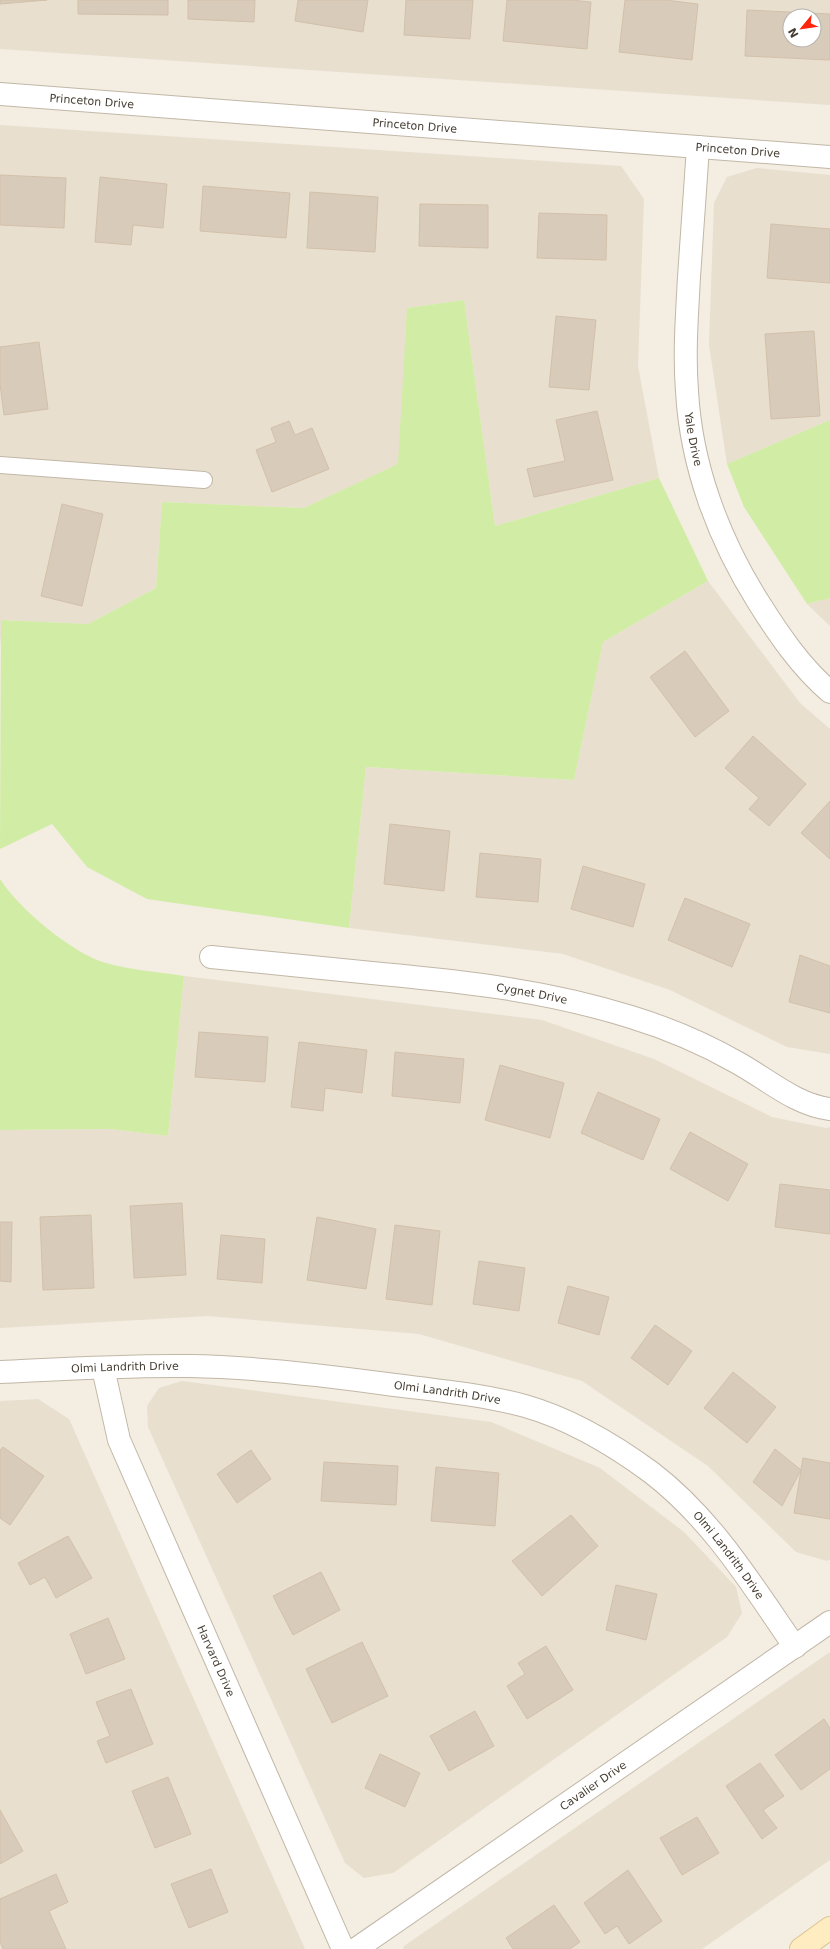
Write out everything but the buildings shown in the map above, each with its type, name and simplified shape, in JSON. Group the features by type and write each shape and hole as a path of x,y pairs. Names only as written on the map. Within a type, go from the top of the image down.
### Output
{"street":[{"name":"Princeton Drive","path":"0,94 830,157"},
{"name":"Yale Drive","path":"698,147 687,323 687,391 692,435 704,483 719,528 739,572 778,633 798,659 830,692"},
{"name":"Cygnet Drive","path":"212,957 465,982 524,990 574,1001 632,1017 673,1032 738,1062 802,1101 821,1108 830,1109"},
{"name":"Olmi Landrith Drive","path":"0,1372 190,1366 268,1370 338,1377 484,1397 526,1406 584,1429 628,1456 653,1474 686,1503 726,1546 795,1647"},
{"name":"Harvard Drive","path":"103,1368 119,1440 343,1949"},
{"name":"Cavalier Drive","path":"356,1949 830,1622"},
{"path":"800,1949 830,1928"}],"lane":[{"path":"0,465 204,480"}],"shaded area":[{"path":"0,0 830,0 830,105 0,49"},
{"path":"0,125 621,166 644,199 638,366 659,478 495,526 464,300 407,308 399,464 304,508 162,502 156,588 88,624 2,620 0,648"},
{"path":"757,168 830,175 830,420 727,464 709,345 714,203 727,177"},
{"path":"708,581 800,703 830,729 830,1054 787,1047 670,990 563,954 349,928 366,767 574,780 603,642"},
{"path":"830,598 830,626 807,604"},
{"path":"184,976 542,1020 654,1059 772,1117 826,1128 830,1127 830,1559 827,1561 796,1552 708,1466 582,1381 419,1334 208,1316 0,1328 0,1130 110,1129 168,1136"},
{"path":"182,1381 491,1422 600,1468 684,1532 736,1587 742,1613 727,1637 393,1873 364,1878 345,1863 148,1427 147,1406 159,1388"},
{"path":"38,1399 69,1419 305,1949 0,1949 0,1401"},
{"path":"830,1652 830,1860 702,1949 403,1949 404,1946"}],"green space":[{"path":"464,300 495,526 659,478 708,581 603,642 574,780 366,767 349,928 147,899 87,867 52,824 0,849 1,620 88,624 156,588 162,502 304,508 398,464 407,308"},
{"path":"830,420 830,598 807,604 744,507 727,464"},
{"path":"0,879 8,891 47,928 78,950 93,958 106,963 145,971 184,976 168,1136 110,1129 0,1130"}]}
